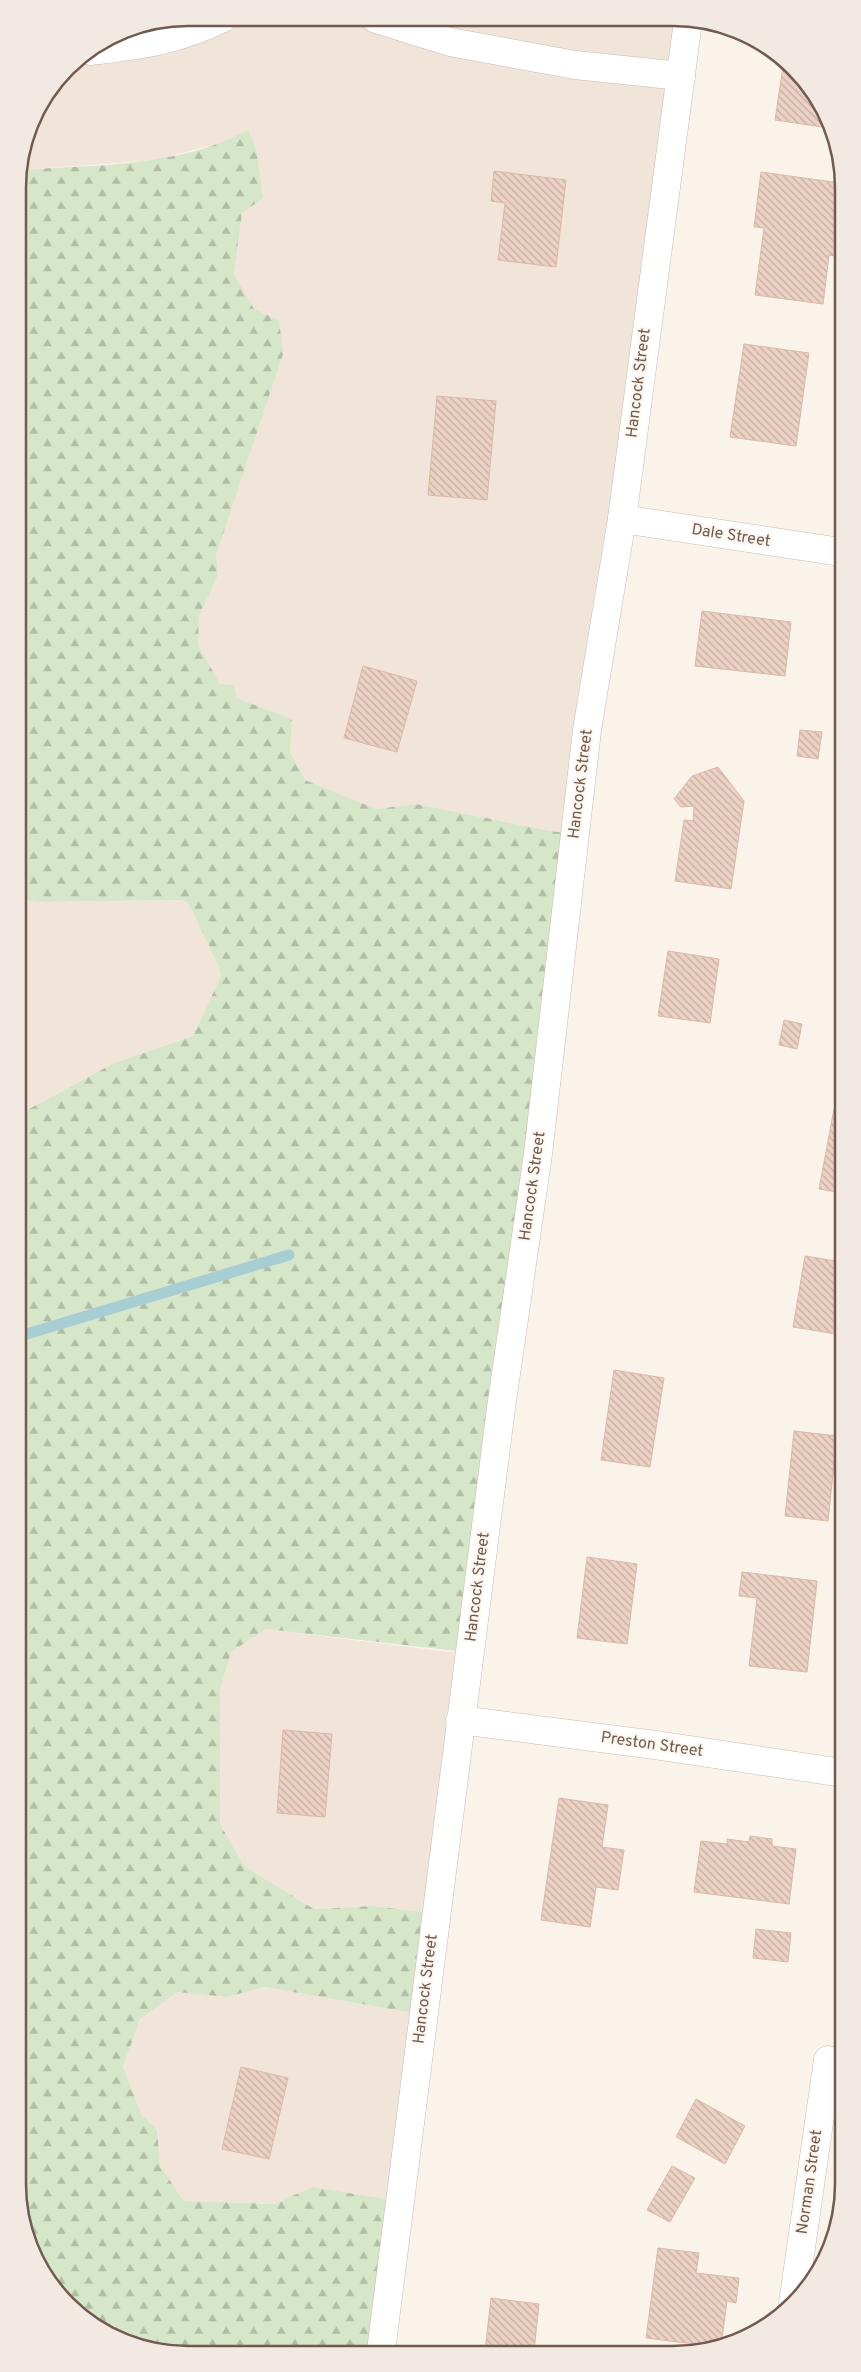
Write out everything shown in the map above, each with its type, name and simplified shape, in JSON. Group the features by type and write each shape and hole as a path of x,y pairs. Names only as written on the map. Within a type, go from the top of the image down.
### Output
{"street":[{"path":"105,50 141,46 205,27"},
{"path":"400,27 450,42 575,66 681,76"},
{"name":"Hancock Street","path":"382,2346 460,1720 501,1408 538,1154 587,730 622,519 687,27"},
{"name":"Dale Street","path":"622,519 835,551"},
{"name":"Preston Street","path":"460,1720 655,1745 834,1773"},
{"name":"Norman Street","path":"795,2291 828,2060"}],"shaded area":[{"path":"673,26 697,28 384,2346 381,2346 312,2187 275,2204 184,2201 160,2166 157,2130 141,2114 123,2067 140,2019 177,1992 227,1997 264,1987 414,2013 428,1913 374,1906 314,1909 244,1866 220,1824 220,1690 231,1652 266,1629 449,1652 465,1652 569,832 556,832 416,804 376,809 305,780 290,752 292,719 236,698 220,684 198,645 199,616 218,575 216,555 279,320 254,309 234,274 242,213 248,130 230,140 157,160 28,169 29,156 43,116 60,90 81,66 107,48 136,35 156,29 177,27"},
{"path":"27,900 38,902 183,900 189,905 220,969 221,976 193,1036 114,1063 27,1110"}],"green space":[{"path":"248,130 256,148 263,198 242,213 234,274 254,309 279,320 283,354 216,555 218,575 199,616 198,645 220,684 234,685 236,698 292,719 290,752 305,780 376,809 416,804 556,832 570,832 465,1652 266,1629 231,1652 220,1690 220,1824 244,1866 314,1909 374,1906 429,1913 414,2013 264,1987 227,1997 177,1992 140,2019 123,2067 141,2114 157,2130 160,2166 184,2201 275,2204 312,2187 390,2200 373,2346 188,2346 156,2343 116,2329 90,2312 74,2298 48,2265 35,2236 29,2216 26,2184 27,1110 114,1063 193,1036 221,976 220,969 189,905 183,900 38,902 27,900 28,170 107,165 166,158 222,142"}],"building":[{"path":"782,70 801,90 813,107 822,127 775,120"},
{"path":"494,171 566,180 556,267 498,260 505,203 491,201"},
{"path":"761,172 834,182 835,256 829,255 823,304 755,295 764,228 754,227"},
{"path":"744,344 809,353 796,446 730,437"},
{"path":"437,396 496,401 487,500 428,495"},
{"path":"702,611 791,622 785,676 695,666"},
{"path":"363,666 417,681 397,752 344,738"},
{"path":"800,730 822,732 818,759 797,756"},
{"path":"718,767 744,801 731,889 675,881 684,820 693,821 694,806 681,807 674,799 692,776"},
{"path":"668,951 719,959 710,1023 658,1016"},
{"path":"784,1020 802,1024 797,1049 779,1045"},
{"path":"834,1109 835,1109 834,1192 819,1189"},
{"path":"805,1256 834,1261 834,1334 793,1327"},
{"path":"614,1370 664,1378 650,1467 601,1460"},
{"path":"794,1431 834,1436 834,1461 828,1521 785,1516"},
{"path":"587,1557 637,1564 627,1644 577,1638"},
{"path":"742,1572 817,1581 807,1672 749,1666 757,1598 739,1596"},
{"path":"283,1730 332,1734 325,1817 277,1813"},
{"path":"559,1798 608,1805 602,1847 624,1850 618,1890 596,1887 590,1927 541,1920"},
{"path":"750,1836 772,1839 772,1846 796,1849 789,1904 694,1892 701,1841 727,1844 727,1839 749,1842"},
{"path":"756,1929 791,1933 788,1962 753,1958"},
{"path":"241,2067 288,2078 269,2159 222,2149"},
{"path":"696,2099 745,2126 725,2164 676,2137"},
{"path":"672,2166 695,2178 670,2222 647,2210"},
{"path":"658,2248 699,2253 696,2273 739,2278 736,2303 727,2301 722,2338 705,2343 694,2344 646,2338"},
{"path":"491,2298 539,2304 535,2346 486,2346"}],"waterway":[{"path":"26,1334 289,1255"}]}
